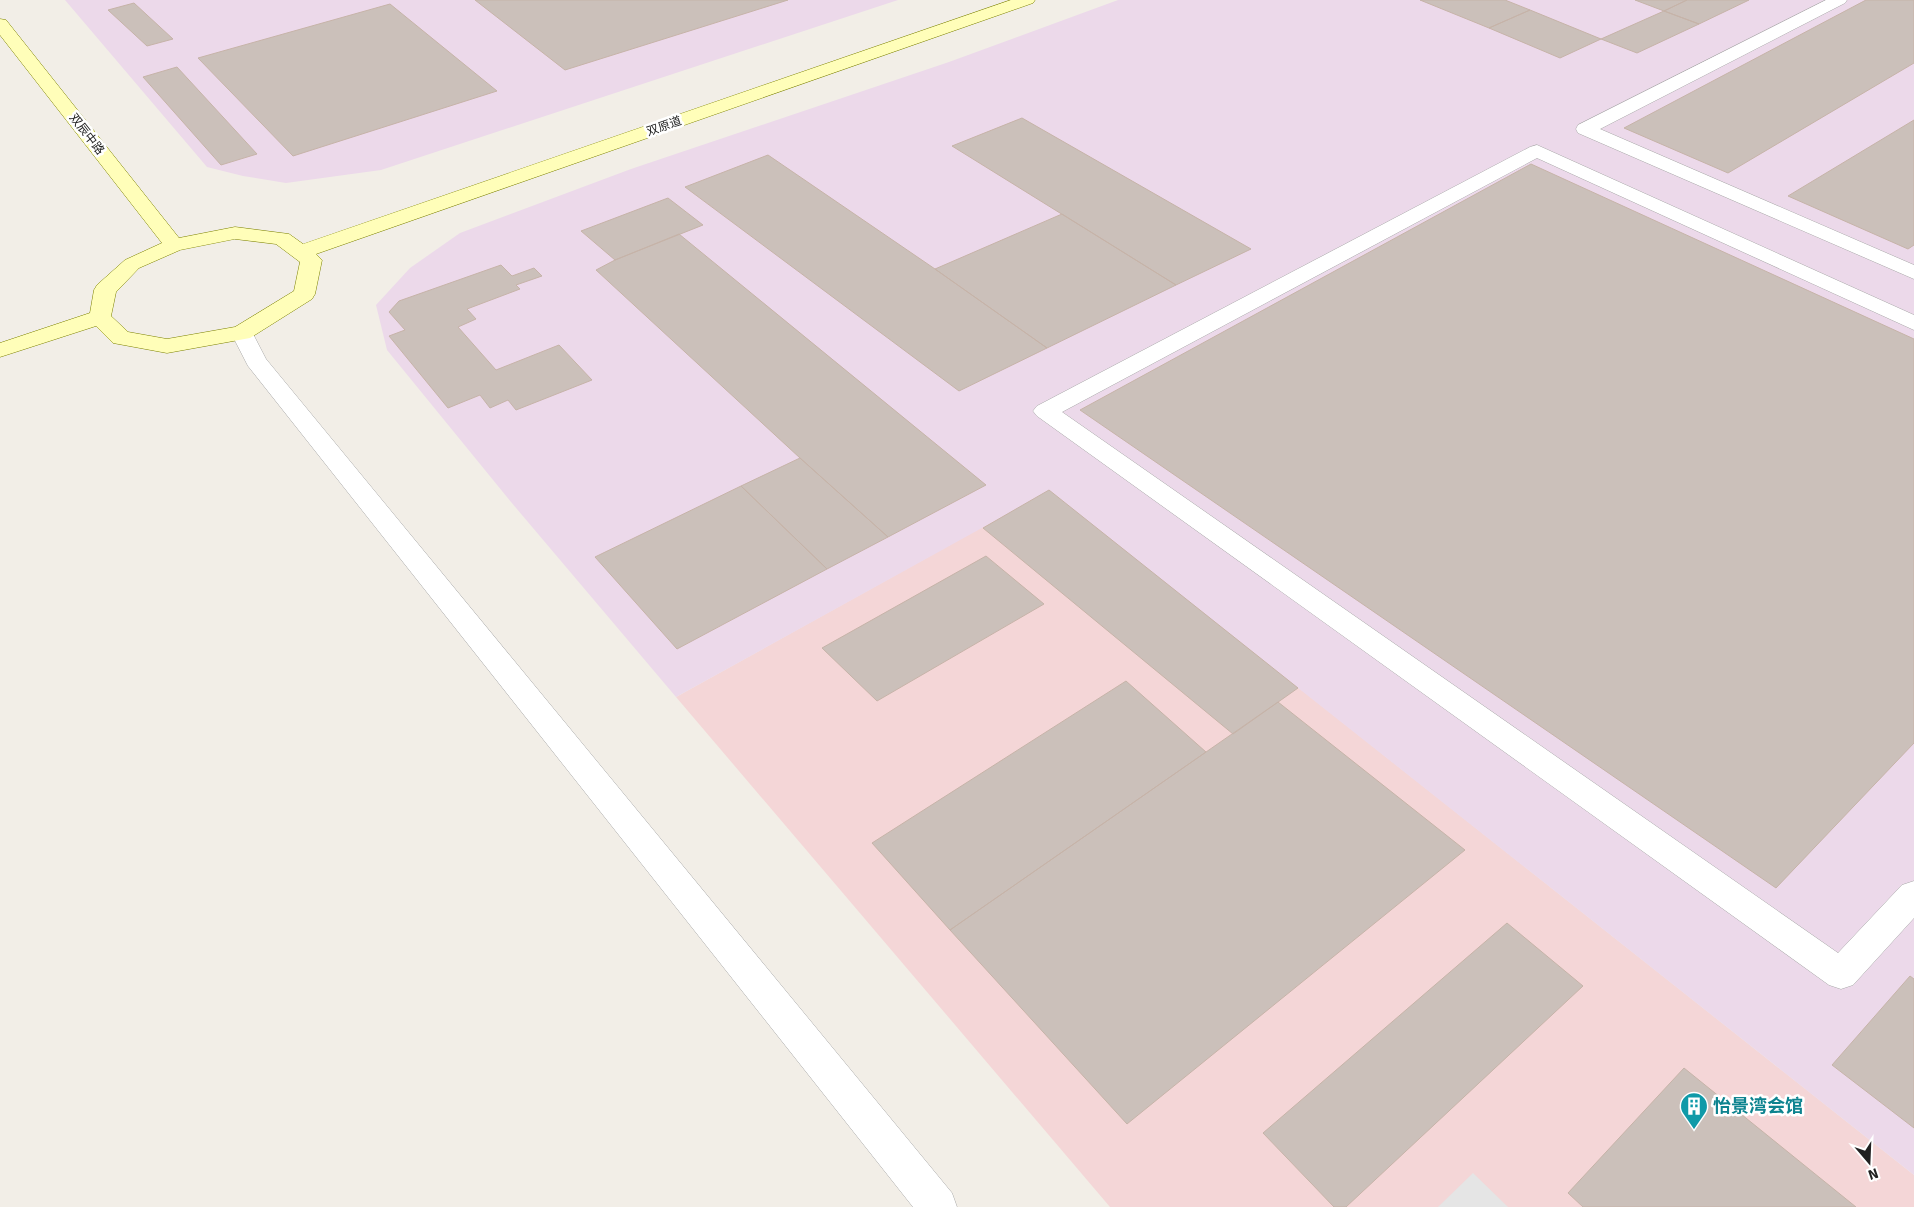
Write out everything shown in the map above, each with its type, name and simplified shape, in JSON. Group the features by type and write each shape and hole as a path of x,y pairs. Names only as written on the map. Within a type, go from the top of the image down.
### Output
{"main road":[{"name":"双原道","path":"301,252 1027,0"},
{"name":"双辰中路","path":"0,24 174,244"},
{"path":"236,233 282,238 311,260 304,294 242,333 167,346 121,338 100,317 105,290 132,264 174,244 236,233"},
{"path":"0,350 100,317"}],"street":[{"path":"1839,0 1585,129 1914,273"},
{"path":"1914,324 1537,152 1045,411 1840,974 1914,895"},
{"path":"242,333 256,361 938,1207"}],"shaded area":[{"path":"65,0 898,0 381,170 286,183 243,176 207,167"},
{"path":"1118,0 1914,0 1914,1175 1049,491 676,697 511,502 387,350 376,305 410,268 460,233 631,169 949,62"},
{"path":"1049,490 1914,1175 1914,1207 1110,1207 676,697"},
{"path":"1473,1173 1508,1207 1438,1207"}],"building":[{"path":"475,0 788,0 565,70"},
{"path":"1420,0 1505,0 1530,10 1489,28"},
{"path":"1635,0 1687,0 1664,11"},
{"path":"1687,0 1749,0 1699,24 1664,11"},
{"path":"1866,0 1914,0 1914,63 1728,173 1624,128"},
{"path":"134,3 173,39 147,46 108,10"},
{"path":"390,4 497,91 293,156 198,58"},
{"path":"1530,10 1601,39 1560,58 1489,28"},
{"path":"1664,11 1699,24 1637,53 1601,39"},
{"path":"177,67 257,154 221,165 143,77"},
{"path":"1022,118 1251,249 1176,285 952,146"},
{"path":"1914,120 1914,245 1908,249 1788,196"},
{"path":"768,155 1047,348 959,391 685,187"},
{"path":"1531,164 1914,339 1914,743 1776,888 1080,410"},
{"path":"668,198 703,225 615,260 581,231"},
{"path":"1062,214 1176,285 1047,348 935,269"},
{"path":"679,234 986,485 888,537 596,270 615,260"},
{"path":"501,265 512,276 534,268 542,276 516,285 520,289 467,309 476,319 458,327 496,370 559,345 592,380 516,410 508,400 490,408 480,395 448,408 389,336 405,330 389,312 399,301"},
{"path":"800,458 888,537 827,569 741,486"},
{"path":"741,486 827,569 677,649 595,557"},
{"path":"1049,490 1298,688 1233,734 983,528"},
{"path":"986,556 1044,604 877,701 822,648"},
{"path":"1126,681 1206,752 950,930 872,843"},
{"path":"1278,702 1465,850 1127,1124 950,930"},
{"path":"1507,923 1583,986 1346,1207 1334,1207 1263,1133"},
{"path":"1910,976 1914,979 1914,1128 1832,1065"},
{"name":"怡景湾会馆","path":"1684,1068 1856,1207 1583,1207 1568,1193"}],"place":[{"name":"怡景湾会馆","path":"1694,1130"}]}
